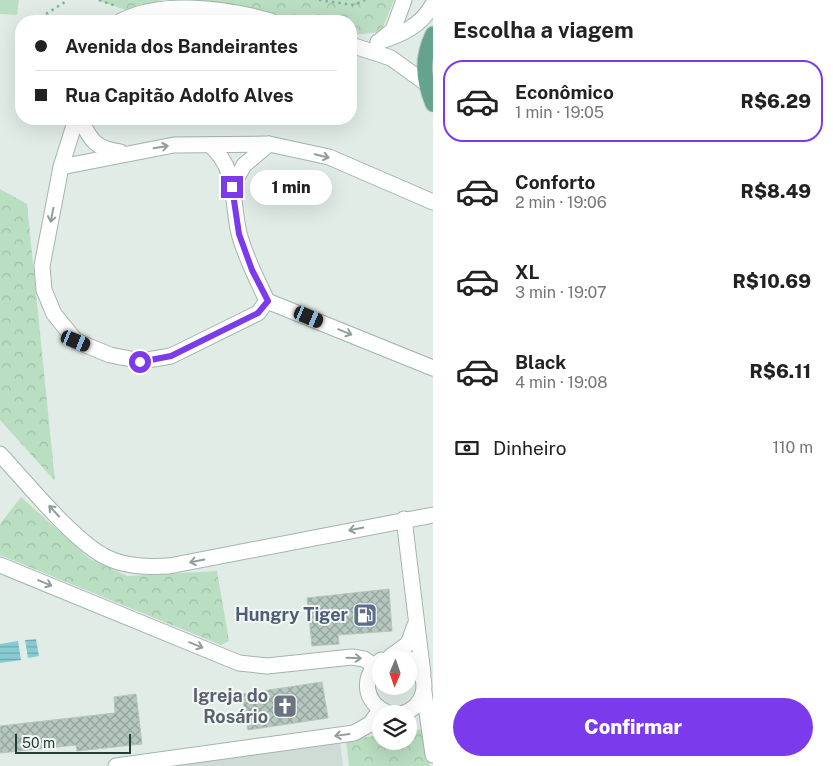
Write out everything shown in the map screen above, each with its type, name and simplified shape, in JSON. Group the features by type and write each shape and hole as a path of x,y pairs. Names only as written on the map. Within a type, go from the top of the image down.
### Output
{"main road":[{"path":"433,34 427,52 424,82 433,104"}],"street":[{"path":"121,14 129,14 151,6 179,0 223,7 250,15"},
{"path":"378,42 393,30 404,0"},
{"path":"357,46 398,36 414,27 427,16 433,4"},
{"path":"414,27 433,24"},
{"path":"357,46 391,58 424,82"},
{"path":"76,125 61,167 42,266 44,290 54,314 76,341 110,355 140,362 171,356 258,313 268,301"},
{"path":"82,125 96,145 106,150 124,153"},
{"path":"61,167 124,153 174,145 269,144 329,157 433,202"},
{"path":"232,187 244,165 269,144"},
{"path":"210,145 227,165 239,234 252,270 268,301 433,368"},
{"path":"0,454 87,546 108,558 131,565 169,566 433,515"},
{"path":"404,520 416,621 426,682 433,755"},
{"path":"0,565 239,662 267,666 352,657 372,659"},
{"path":"399,650 408,644 416,621"},
{"path":"418,672 426,682"},
{"path":"372,676 367,684 368,694 376,705"},
{"path":"416,705 426,682"},
{"path":"116,766 354,733 372,722"}],"path":[{"path":"44,15 68,0"},
{"path":"99,0 121,14"},
{"path":"319,0 354,5 365,0"}],"shaded area":[{"path":"340,741 343,766 172,766 172,764"}],"green space":[{"path":"0,0 19,0 17,15 0,14"},
{"path":"97,0 163,0 129,11"},
{"path":"200,0 394,0 383,27 391,31 357,34 357,15 256,15"},
{"path":"0,189 27,204 55,481 0,420"},
{"path":"21,497 90,559 127,576 217,571 229,641 221,645 0,555 0,524"},
{"path":"425,729 430,766 349,766 346,740 372,736 372,750 417,750 417,730"}],"water":[{"path":"36,639 39,656 28,658 25,640"},
{"path":"18,641 21,660 0,663 0,644"}],"building":[{"path":"389,589 392,631 338,635 339,644 312,646 307,598"},
{"name":"Igreja do Rosário","path":"322,682 328,718 248,730 242,694"},
{"path":"136,694 142,744 77,751 76,745 0,753 0,726 115,713 114,697"}],"place":[{"name":"Hungry Tiger","path":"365,615"},
{"name":"Igreja do Rosário","path":"285,706"}],"route":[{"path":"140,362 171,356 258,313 268,301 252,270 239,234 232,187"}]}
